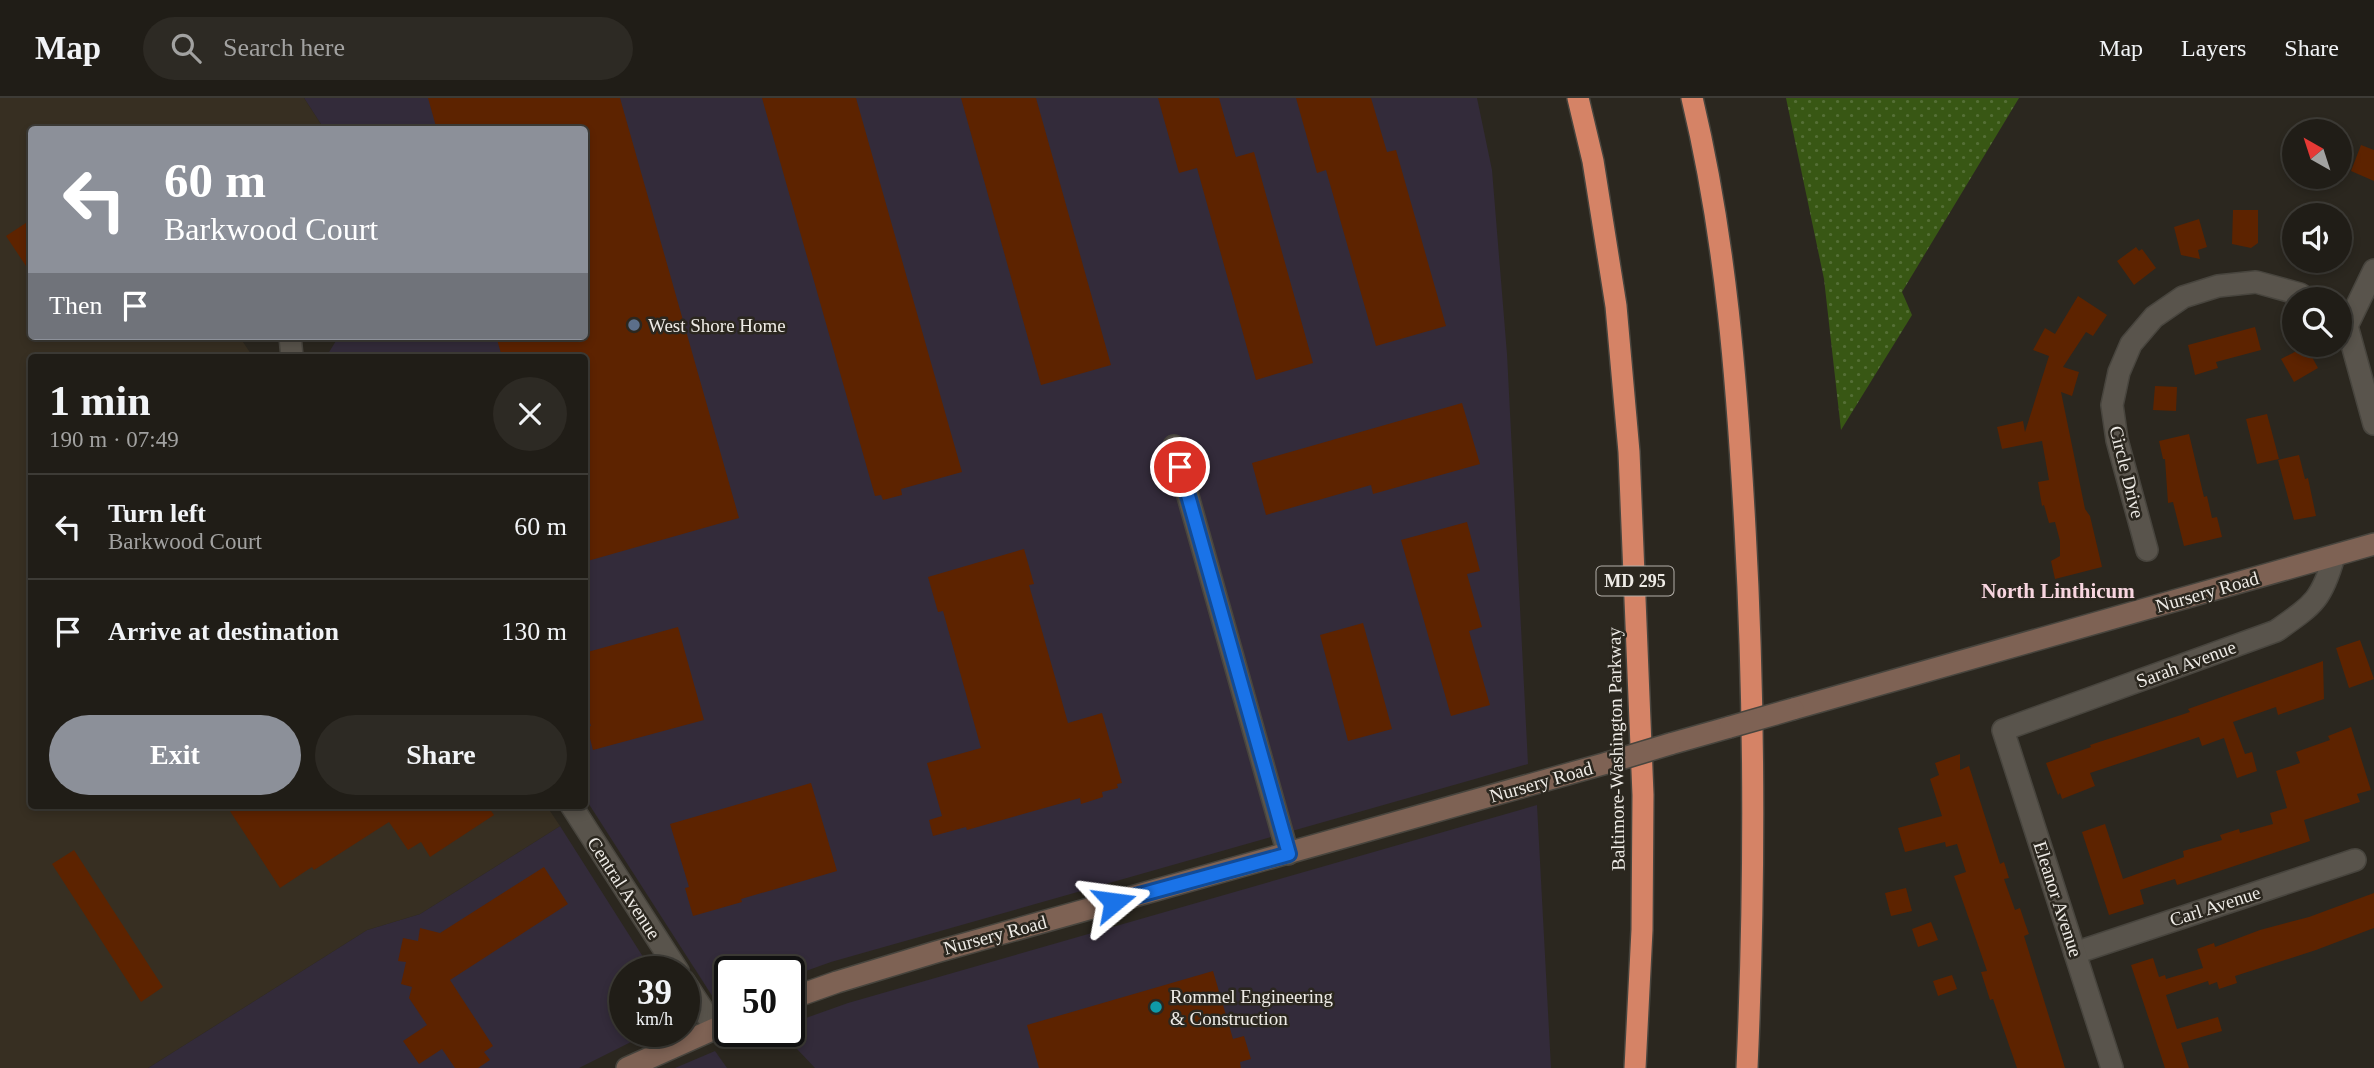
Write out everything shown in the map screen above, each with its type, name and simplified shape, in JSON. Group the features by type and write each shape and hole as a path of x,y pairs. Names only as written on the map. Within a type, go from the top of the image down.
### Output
{"highway":[{"name":"Baltimore-Washington Parkway","path":"1578,98 1593,161 1616,306 1629,452 1643,795 1642,930 1635,1068"},
{"path":"1692,98 1704,149 1728,292 1741,441 1754,774 1753,920 1747,1068"}],"main road":[{"name":"Nursery Road","path":"805,993 936,952 2374,544"},
{"path":"627,1068 714,1030"}],"street":[{"path":"2352,309 2374,270"},
{"name":"Circle Drive","path":"2147,550 2117,440 2112,405 2119,372 2132,344 2154,317 2183,297 2218,286 2256,282 2282,289"},
{"path":"2352,350 2374,424"},
{"path":"1174,446 1289,854"},
{"name":"Sarah Avenue","path":"2003,730 2276,631 2316,599 2326,584 2334,556"},
{"name":"Eleanor Avenue","path":"2003,730 2112,1068"},
{"name":"Central Avenue","path":"574,809 668,956"},
{"name":"Carl Avenue","path":"2075,953 2355,860"},
{"path":"700,1000 714,1017"}],"shaded area":[{"path":"0,98 304,98 322,126 28,126 28,340 242,340 251,354 28,354 28,809 549,809 560,826 420,914 367,930 148,1068 0,1068"},
{"path":"304,98 1477,98 1492,170 1507,354 1528,764 805,971 805,956 714,956 714,999 700,977 700,956 687,956 588,803 588,354 328,354 337,340 588,340 588,126 322,126"},
{"path":"1537,805 1551,1068 815,1068 795,1047 805,1047 805,1018 848,1003"},
{"path":"560,826 642,956 609,956 609,1047 621,1047 579,1068 148,1068 367,930 420,914"},
{"path":"715,1051 727,1068 675,1068"}],"green space":[{"path":"1786,98 2019,98 1902,292 1912,315 1841,430 1824,279"}],"building":[{"name":"West Shore Home","path":"428,98 620,98 739,518 588,561 588,354 501,354 497,340 588,340 588,126 436,126"},
{"path":"762,98 856,98 962,472 901,489 902,495 883,500 881,495 875,496"},
{"path":"961,98 1036,98 1111,365 1041,385"},
{"path":"1158,98 1219,98 1236,157 1254,152 1313,363 1256,380 1197,168 1179,173"},
{"path":"1296,98 1371,98 1387,152 1396,150 1446,326 1376,346 1326,170 1317,173"},
{"path":"2361,145 2374,150 2374,181 2352,171"},
{"path":"2233,210 2258,210 2258,243 2251,248 2232,244"},
{"path":"2199,219 2207,247 2198,250 2200,259 2181,255 2174,227"},
{"path":"28,222 28,269 6,236"},
{"path":"2136,247 2139,251 2142,249 2156,268 2134,285 2117,261"},
{"path":"2078,296 2107,315 2093,336 2086,332 2063,367 2079,372 2072,396 2061,392 2085,509 2090,516 2102,567 2055,579 2051,561 2060,556 2060,541 2055,522 2049,523 2044,505 2042,506 2038,482 2049,480 2042,441 2002,449 1997,427 2023,421 2025,432 2049,356 2033,350 2045,328 2055,334"},
{"path":"2255,327 2261,350 2216,362 2218,368 2195,375 2188,345"},
{"path":"2312,357 2318,368 2294,382 2281,359"},
{"path":"2155,386 2177,387 2176,411 2153,410"},
{"path":"1462,403 1480,464 1373,494 1371,485 1266,515 1252,463"},
{"path":"2267,414 2279,459 2257,464 2246,419"},
{"path":"2189,434 2204,497 2207,496 2212,518 2217,517 2222,537 2184,546 2173,502 2168,503 2165,459 2159,441"},
{"path":"2299,455 2305,479 2308,478 2316,516 2294,520 2278,460"},
{"path":"1467,522 1480,571 1467,574 1482,627 1469,631 1490,705 1451,716 1401,540"},
{"path":"1024,549 1034,584 1029,585 1068,723 1102,713 1122,783 1117,784 1118,788 1102,792 1103,797 1081,804 1080,798 967,830 966,827 933,836 929,820 942,816 927,763 981,748 943,611 938,612 928,577"},
{"path":"1363,623 1392,729 1348,741 1320,635"},
{"path":"678,627 704,720 593,750 588,731 588,727 591,726 588,717 588,652"},
{"path":"2360,640 2374,679 2349,688 2336,648"},
{"path":"2323,661 2324,699 2278,715 2276,707 2233,722 2245,754 2252,752 2257,771 2237,778 2224,738 2202,746 2199,737 2090,773 2095,786 2062,799 2060,793 2058,795 2046,763"},
{"path":"2351,727 2371,790 2357,794 2360,802 2304,820 2310,841 2177,885 2175,879 2140,890 2144,904 2109,915 2082,832 2105,824 2123,879 2184,857 2183,851 2222,840 2220,835 2239,829 2240,833 2273,824 2270,813 2287,808 2276,771 2300,763 2296,752 2330,740 2328,736"},
{"path":"1960,754 1960,770 1969,766 2000,864 2004,862 2009,878 2004,879 2015,910 2020,908 2029,934 2024,936 2065,1068 2017,1068 1993,999 1990,1000 1981,972 1987,971 1954,876 1966,872 1957,844 1946,847 1945,842 1905,852 1898,828 1942,816 1930,779 1939,775 1935,763"},
{"path":"811,783 837,871 693,916 685,888 689,887 670,824"},
{"path":"229,809 490,809 494,815 430,857 421,842 408,850 389,822 314,870 312,867 280,888"},
{"path":"74,850 163,987 141,1002 52,864"},
{"path":"544,867 568,904 450,980 493,1046 484,1052 490,1060 478,1068 455,1068 442,1049 419,1064 403,1041 427,1025 409,998 412,987 401,984 406,962 398,961 403,938 418,941 420,928 440,933"},
{"path":"1906,888 1912,911 1891,916 1885,893"},
{"path":"2374,893 2374,928 2235,976 2237,983 2219,989 2217,982 2209,985 2208,981 2166,995 2177,1029 2218,1017 2222,1031 2181,1043 2189,1068 2165,1068 2131,965 2153,958 2159,977 2165,975 2166,979 2203,968 2197,949 2214,943 2215,947"},
{"path":"1931,922 1938,940 1918,947 1912,929"},
{"name":"Rommel Engineering & Construction","path":"1213,971 1233,1039 1244,1036 1251,1059 1240,1062 1241,1068 1039,1068 1027,1025"},
{"path":"1952,975 1957,989 1938,996 1933,981"}],"place":[{"name":"West Shore Home","path":"634,325"},
{"name":"Rommel Engineering & Construction","path":"1156,1007"}],"district":[{"name":"North Linthicum","path":"2058,591"}],"route":[{"path":"1114,902 1289,854 1180,467"}]}
